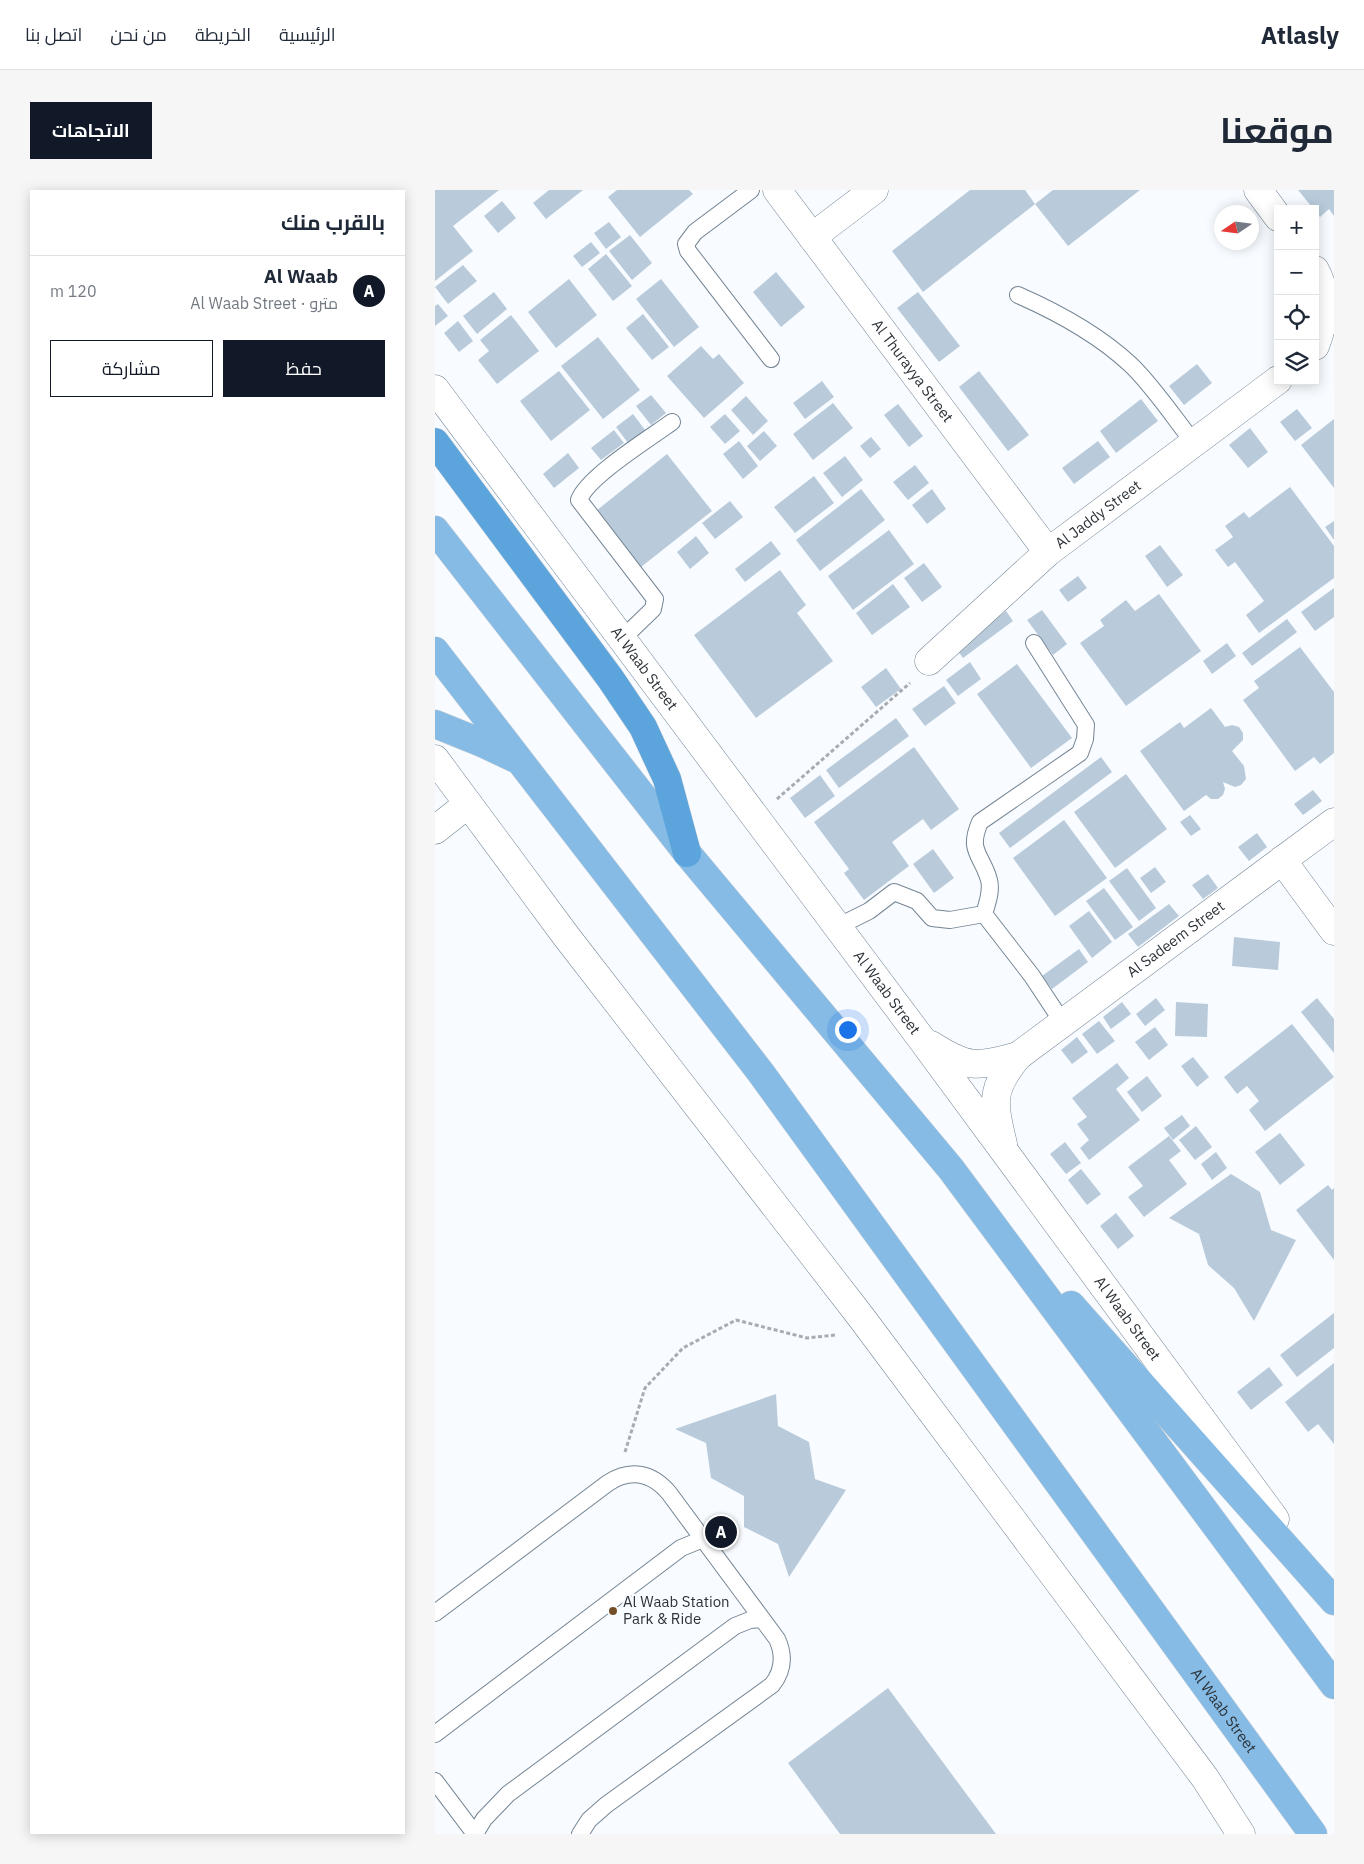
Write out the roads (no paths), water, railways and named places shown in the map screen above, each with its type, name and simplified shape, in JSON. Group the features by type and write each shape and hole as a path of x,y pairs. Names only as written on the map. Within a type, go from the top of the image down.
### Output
{"highway":[{"path":"435,442 604,670 643,727 667,779 687,853"}],"main road":[{"path":"435,530 687,853 951,1169 1334,1600"},
{"name":"Al Waab Street","path":"435,651 761,1074 1313,1834"},
{"path":"435,724 482,742 521,761"},
{"path":"951,1169 1334,1685"}],"street":[{"name":"Al Thurayya Street","path":"777,190 1049,552"},
{"path":"812,236 874,190"},
{"path":"1258,190 1274,212"},
{"path":"1318,340 1323,329 1325,305 1319,277"},
{"name":"Al Jaddy Street","path":"929,661 1049,552 1274,383"},
{"name":"Al Waab Street","path":"435,389 923,1041 1334,1600"},
{"path":"435,759 566,936 861,1317 1205,1778 1241,1834"},
{"path":"435,830 468,804"},
{"name":"Al Sadeem Street","path":"1005,1153 997,1119 995,1098 1001,1076 1018,1056 1334,822"},
{"path":"1282,860 1334,931"},
{"name":"Al Sadeem Street","path":"923,1041 954,1060 970,1065 991,1063 1018,1056"},
{"path":"1283,1794 1296,1834"}],"lane":[{"path":"751,190 695,232 686,244 688,251 771,359"},
{"path":"1018,295 1053,311 1106,344 1133,367 1194,443"},
{"path":"622,639 653,609 655,599 579,500 582,492 593,480 672,422"},
{"path":"984,914 989,899 989,881 978,858 973,838 980,822 1080,752 1085,740 1085,726 1034,643"},
{"path":"837,927 869,911 894,892 917,901 932,918 950,920 984,914"},
{"path":"984,914 1032,976 1063,1023"},
{"path":"435,1613 617,1477 628,1473 640,1474 661,1484 762,1619 781,1648 781,1668 771,1685 570,1834"},
{"path":"435,1734 681,1548 703,1539"},
{"path":"435,1781 475,1834 484,1819 508,1794 735,1626 750,1620 762,1619"},
{"path":"580,1834 589,1820"}],"place":[{"name":"Al Waab","path":"721,1532"},
{"name":"Al Waab Station Park & Ride","path":"613,1611"}]}
